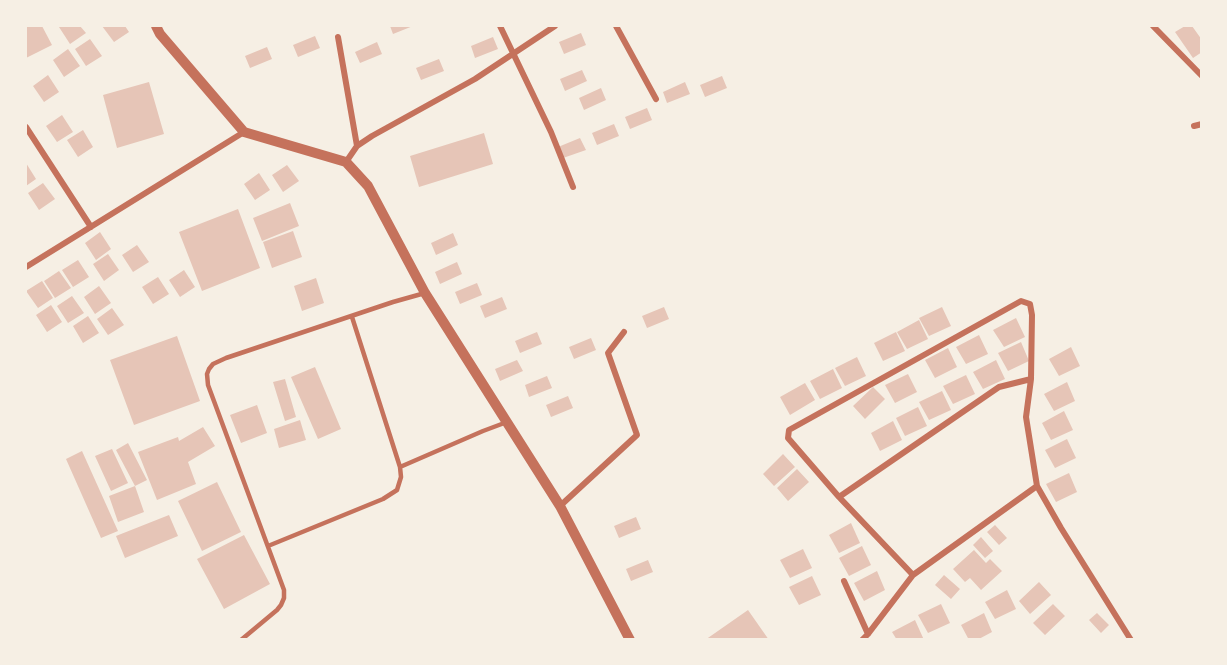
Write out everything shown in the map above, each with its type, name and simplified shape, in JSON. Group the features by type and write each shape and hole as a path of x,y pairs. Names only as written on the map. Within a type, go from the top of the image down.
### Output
{"street":[{"path":"156,26 160,34 244,132 346,162 368,186 425,293 560,506 630,639"},
{"path":"500,26 552,132 573,187"},
{"path":"346,162 357,146 395,122 475,79 555,26"},
{"path":"616,26 657,99"},
{"path":"1153,26 1202,76"},
{"path":"338,37 357,146"},
{"path":"26,127 91,227"},
{"path":"26,267 244,132"},
{"path":"913,575 788,438 789,430 1020,301 1030,304 1032,315 1031,379 1026,417 1037,486 1131,639"},
{"path":"560,506 637,435 608,353 624,332"},
{"path":"839,496 999,387 1031,379"},
{"path":"862,639 913,575 1037,486"},
{"path":"844,582 868,634"}],"lane":[{"path":"241,639 277,610 284,598 284,590 208,385 207,374 213,364 226,358 425,293"},
{"path":"268,546 383,499 397,490 400,467 352,317"},
{"path":"400,467 507,422"}],"building":[{"path":"26,26 42,26 52,45 26,58"},
{"path":"80,26 86,33 70,44 59,27"},
{"path":"102,26 125,26 129,32 114,42"},
{"path":"390,26 413,26 393,34"},
{"path":"1185,26 1192,26 1202,40 1202,52 1193,58 1175,32"},
{"path":"581,33 586,45 564,54 559,42"},
{"path":"315,36 320,48 298,57 293,45"},
{"path":"493,37 498,49 475,58 471,46"},
{"path":"90,39 102,56 86,66 75,49"},
{"path":"377,42 382,54 360,63 355,52"},
{"path":"267,47 272,59 250,68 245,56"},
{"path":"68,49 80,66 64,77 53,60"},
{"path":"439,59 444,71 421,80 416,68"},
{"path":"582,70 587,81 565,91 560,79"},
{"path":"48,75 59,92 44,102 33,86"},
{"path":"722,76 727,88 705,97 700,85"},
{"path":"149,82 164,134 117,148 103,95"},
{"path":"685,82 690,94 667,103 663,92"},
{"path":"601,88 606,100 584,110 579,98"},
{"path":"647,108 652,120 630,129 625,117"},
{"path":"62,115 73,132 57,142 46,126"},
{"path":"614,124 619,136 597,145 592,133"},
{"path":"83,130 93,147 78,157 67,140"},
{"path":"484,133 493,164 419,187 410,156"},
{"path":"580,138 586,150 563,158 558,147"},
{"path":"26,163 36,179 26,186"},
{"path":"287,165 299,181 283,192 272,175"},
{"path":"259,173 270,190 255,200 244,184"},
{"path":"43,183 55,199 39,210 28,193"},
{"path":"290,203 299,226 262,241 253,218"},
{"path":"238,209 260,268 202,291 179,232"},
{"path":"293,231 302,257 272,268 263,242"},
{"path":"100,232 111,249 96,260 85,243"},
{"path":"453,233 458,245 436,255 431,243"},
{"path":"137,245 149,262 133,272 122,255"},
{"path":"108,254 119,270 104,281 93,264"},
{"path":"78,260 89,277 73,287 62,270"},
{"path":"457,262 462,274 440,284 435,272"},
{"path":"184,270 195,287 180,297 169,280"},
{"path":"59,271 71,288 55,298 44,281"},
{"path":"158,277 169,294 153,304 142,287"},
{"path":"316,278 324,303 302,311 294,286"},
{"path":"42,281 53,298 38,308 26,291"},
{"path":"477,283 482,295 460,304 455,292"},
{"path":"99,286 111,303 95,314 84,297"},
{"path":"72,296 84,313 68,323 57,306"},
{"path":"502,297 507,309 485,318 480,306"},
{"path":"51,305 62,322 47,332 36,315"},
{"path":"664,307 669,319 647,328 642,316"},
{"path":"942,307 951,326 929,336 919,318"},
{"path":"112,308 124,325 108,335 97,319"},
{"path":"88,316 99,333 83,343 73,326"},
{"path":"1016,318 1025,337 1004,347 993,330"},
{"path":"919,320 928,339 907,349 897,332"},
{"path":"537,332 542,344 520,353 515,341"},
{"path":"896,332 905,351 883,361 874,343"},
{"path":"979,335 988,354 966,364 956,347"},
{"path":"177,336 200,401 134,425 110,360"},
{"path":"591,338 596,350 574,359 569,347"},
{"path":"1021,342 1029,361 1008,371 998,353"},
{"path":"1071,347 1080,366 1059,376 1049,359"},
{"path":"948,348 957,367 935,378 925,360"},
{"path":"857,357 866,376 845,386 835,368"},
{"path":"517,360 523,371 500,381 495,369"},
{"path":"996,360 1005,379 983,389 973,372"},
{"path":"315,367 341,429 318,439 291,377"},
{"path":"833,369 842,388 820,399 810,381"},
{"path":"908,374 917,392 895,403 885,385"},
{"path":"966,375 975,394 953,404 943,386"},
{"path":"547,376 552,388 529,397 525,385"},
{"path":"285,379 296,417 285,421 273,382"},
{"path":"1067,382 1075,401 1054,411 1044,394"},
{"path":"805,383 815,400 790,415 780,397"},
{"path":"873,387 885,399 865,419 853,406"},
{"path":"942,391 951,410 929,420 919,402"},
{"path":"568,396 573,408 551,417 546,405"},
{"path":"257,405 267,433 241,443 230,415"},
{"path":"918,407 927,426 905,436 896,418"},
{"path":"1064,411 1073,430 1051,440 1042,423"},
{"path":"300,420 306,440 279,448 274,429"},
{"path":"893,421 902,440 880,451 871,433"},
{"path":"203,427 215,446 188,462 196,484 157,500 138,452 178,437 179,441"},
{"path":"1067,439 1076,458 1055,468 1045,450"},
{"path":"128,443 147,480 135,486 116,450"},
{"path":"112,449 128,483 111,491 95,456"},
{"path":"82,451 118,531 101,538 66,459"},
{"path":"783,454 795,467 774,486 763,474"},
{"path":"797,469 809,482 788,501 777,488"},
{"path":"1069,473 1077,492 1056,502 1046,484"},
{"path":"217,482 241,532 202,551 178,501"},
{"path":"135,486 144,512 118,522 109,496"},
{"path":"169,515 178,536 125,558 116,536"},
{"path":"636,517 641,529 619,538 614,526"},
{"path":"851,523 860,543 839,553 829,535"},
{"path":"995,525 1007,538 999,545 987,532"},
{"path":"244,535 270,584 224,609 197,559"},
{"path":"981,537 993,551 985,558 973,545"},
{"path":"862,546 871,565 849,576 839,558"},
{"path":"803,549 812,568 790,578 780,560"},
{"path":"974,550 986,563 990,559 1002,571 981,590 970,578 965,582 953,569"},
{"path":"648,560 653,572 631,581 626,569"},
{"path":"877,571 885,590 864,601 854,583"},
{"path":"944,575 960,589 951,599 935,585"},
{"path":"812,576 821,595 799,605 789,587"},
{"path":"1039,582 1051,595 1030,614 1019,601"},
{"path":"1007,590 1016,609 995,619 985,602"},
{"path":"941,604 950,623 928,633 918,615"},
{"path":"1053,604 1065,616 1045,635 1033,623"},
{"path":"748,610 769,640 705,640"},
{"path":"984,613 992,632 977,640 969,640 961,625"},
{"path":"1097,613 1109,625 1101,633 1089,620"},
{"path":"915,620 924,640 897,640 892,632"}]}
